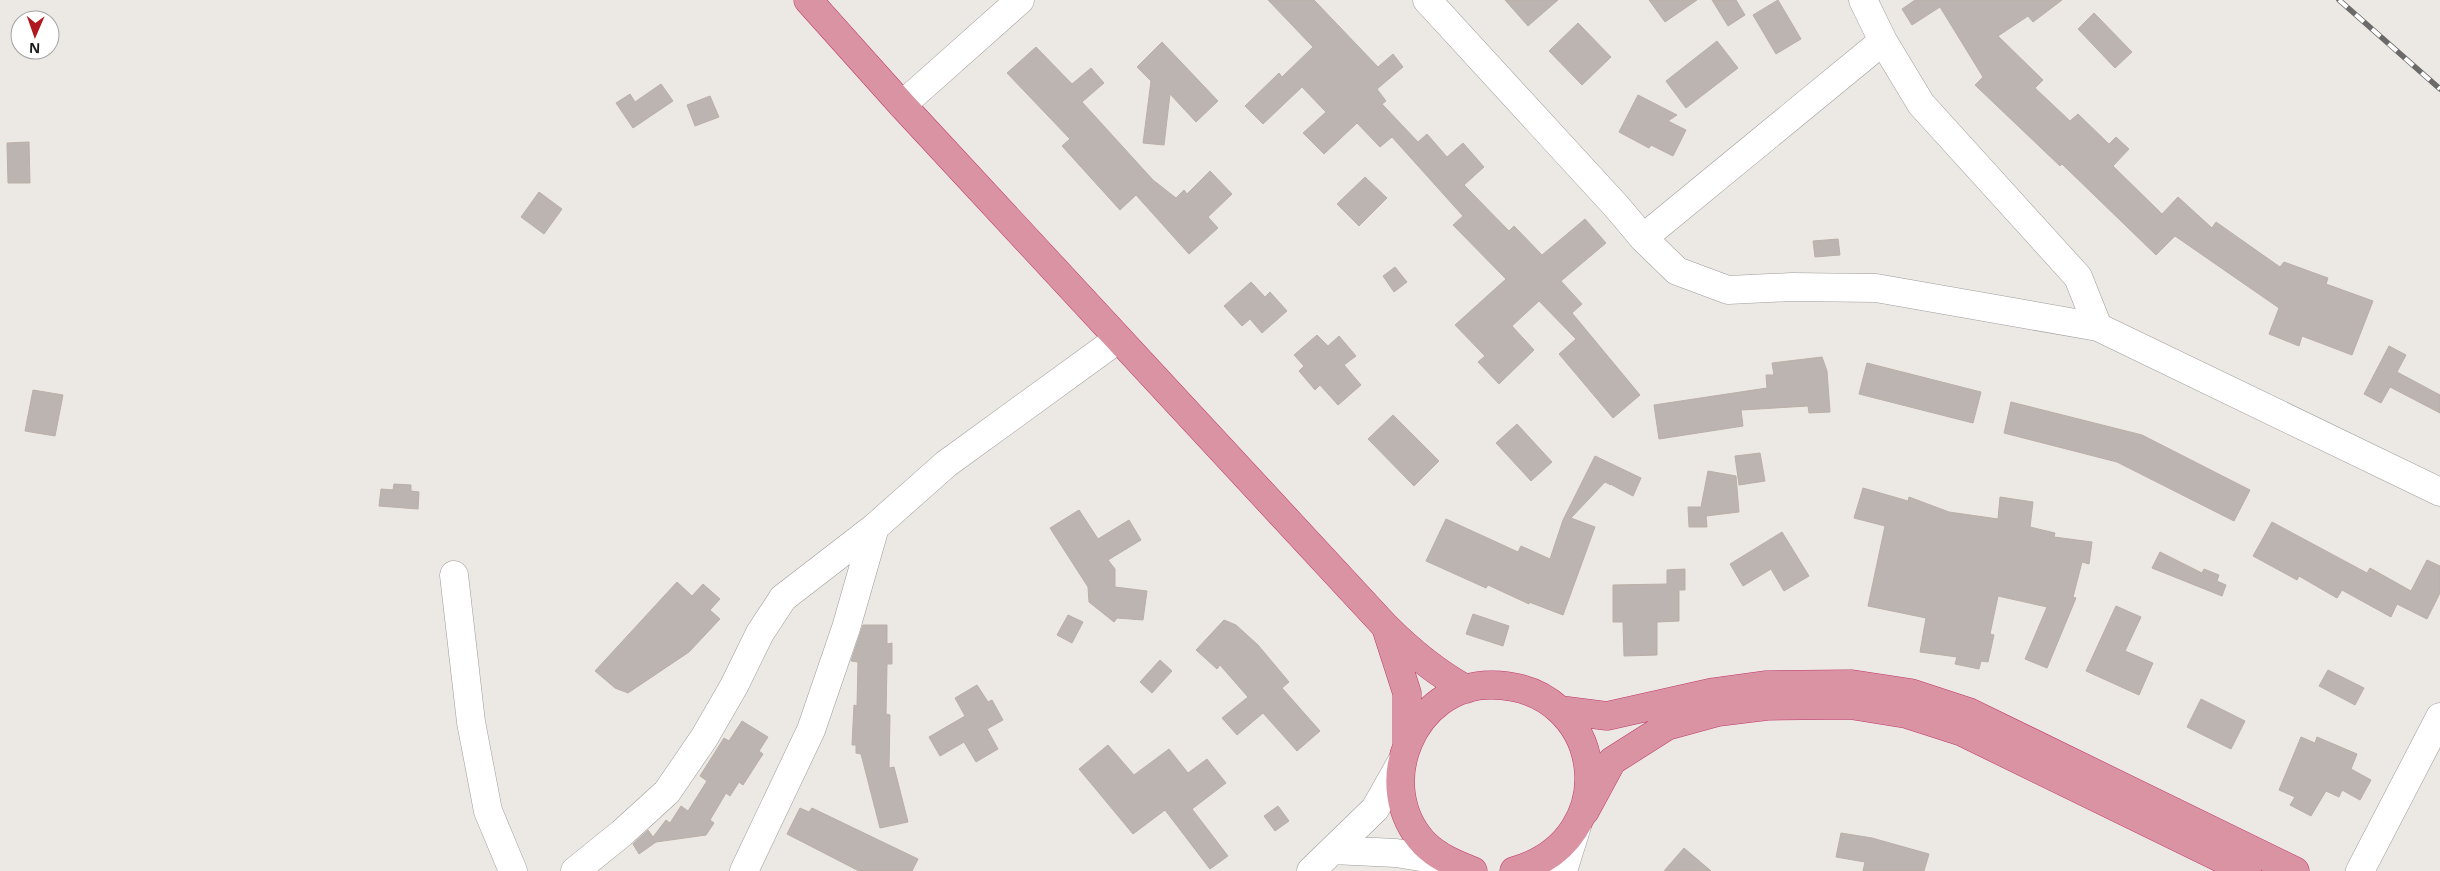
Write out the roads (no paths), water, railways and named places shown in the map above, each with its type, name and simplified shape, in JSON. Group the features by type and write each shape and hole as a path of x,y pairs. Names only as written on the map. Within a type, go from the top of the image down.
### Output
{"highway":[{"path":"808,0 902,105 1386,627 1439,675 1466,689"},
{"path":"1386,627 1406,693 1404,753 1400,792 1408,819 1424,843 1446,860 1473,871"},
{"path":"1560,710 1608,716 1714,692 1765,685 1852,684 1911,693 1969,712 2295,871"},
{"path":"1404,753 1421,720 1442,701 1466,689 1491,685 1516,687 1539,696 1560,710 1577,731 1587,757 1590,784 1581,819"},
{"path":"1514,871 1535,865 1559,849 1581,819 1612,761 1668,726 1718,712 1767,706 1850,705 1906,714 1962,732 2247,871"}],"street":[{"path":"902,105 1020,0"},
{"path":"1427,0 1617,207 1643,238 1677,271 1728,290 1792,287 1876,288 2098,327 2440,492"},
{"path":"1863,0 1883,40 1921,104 2078,276 2098,327"},
{"path":"1643,238 1883,40"},
{"path":"574,871 622,833 667,792 704,738 734,686 760,633 783,598 875,528 946,464 1118,338"},
{"path":"744,871 810,730 846,628 875,528"},
{"path":"454,575 471,722 488,811 513,871"},
{"path":"2360,871 2440,717"},
{"path":"1311,871 1375,809 1404,753"},
{"path":"1563,871 1581,819"},
{"path":"1333,850 1396,853 1446,860"}],"railway":[{"path":"2339,0 2440,89"}]}
